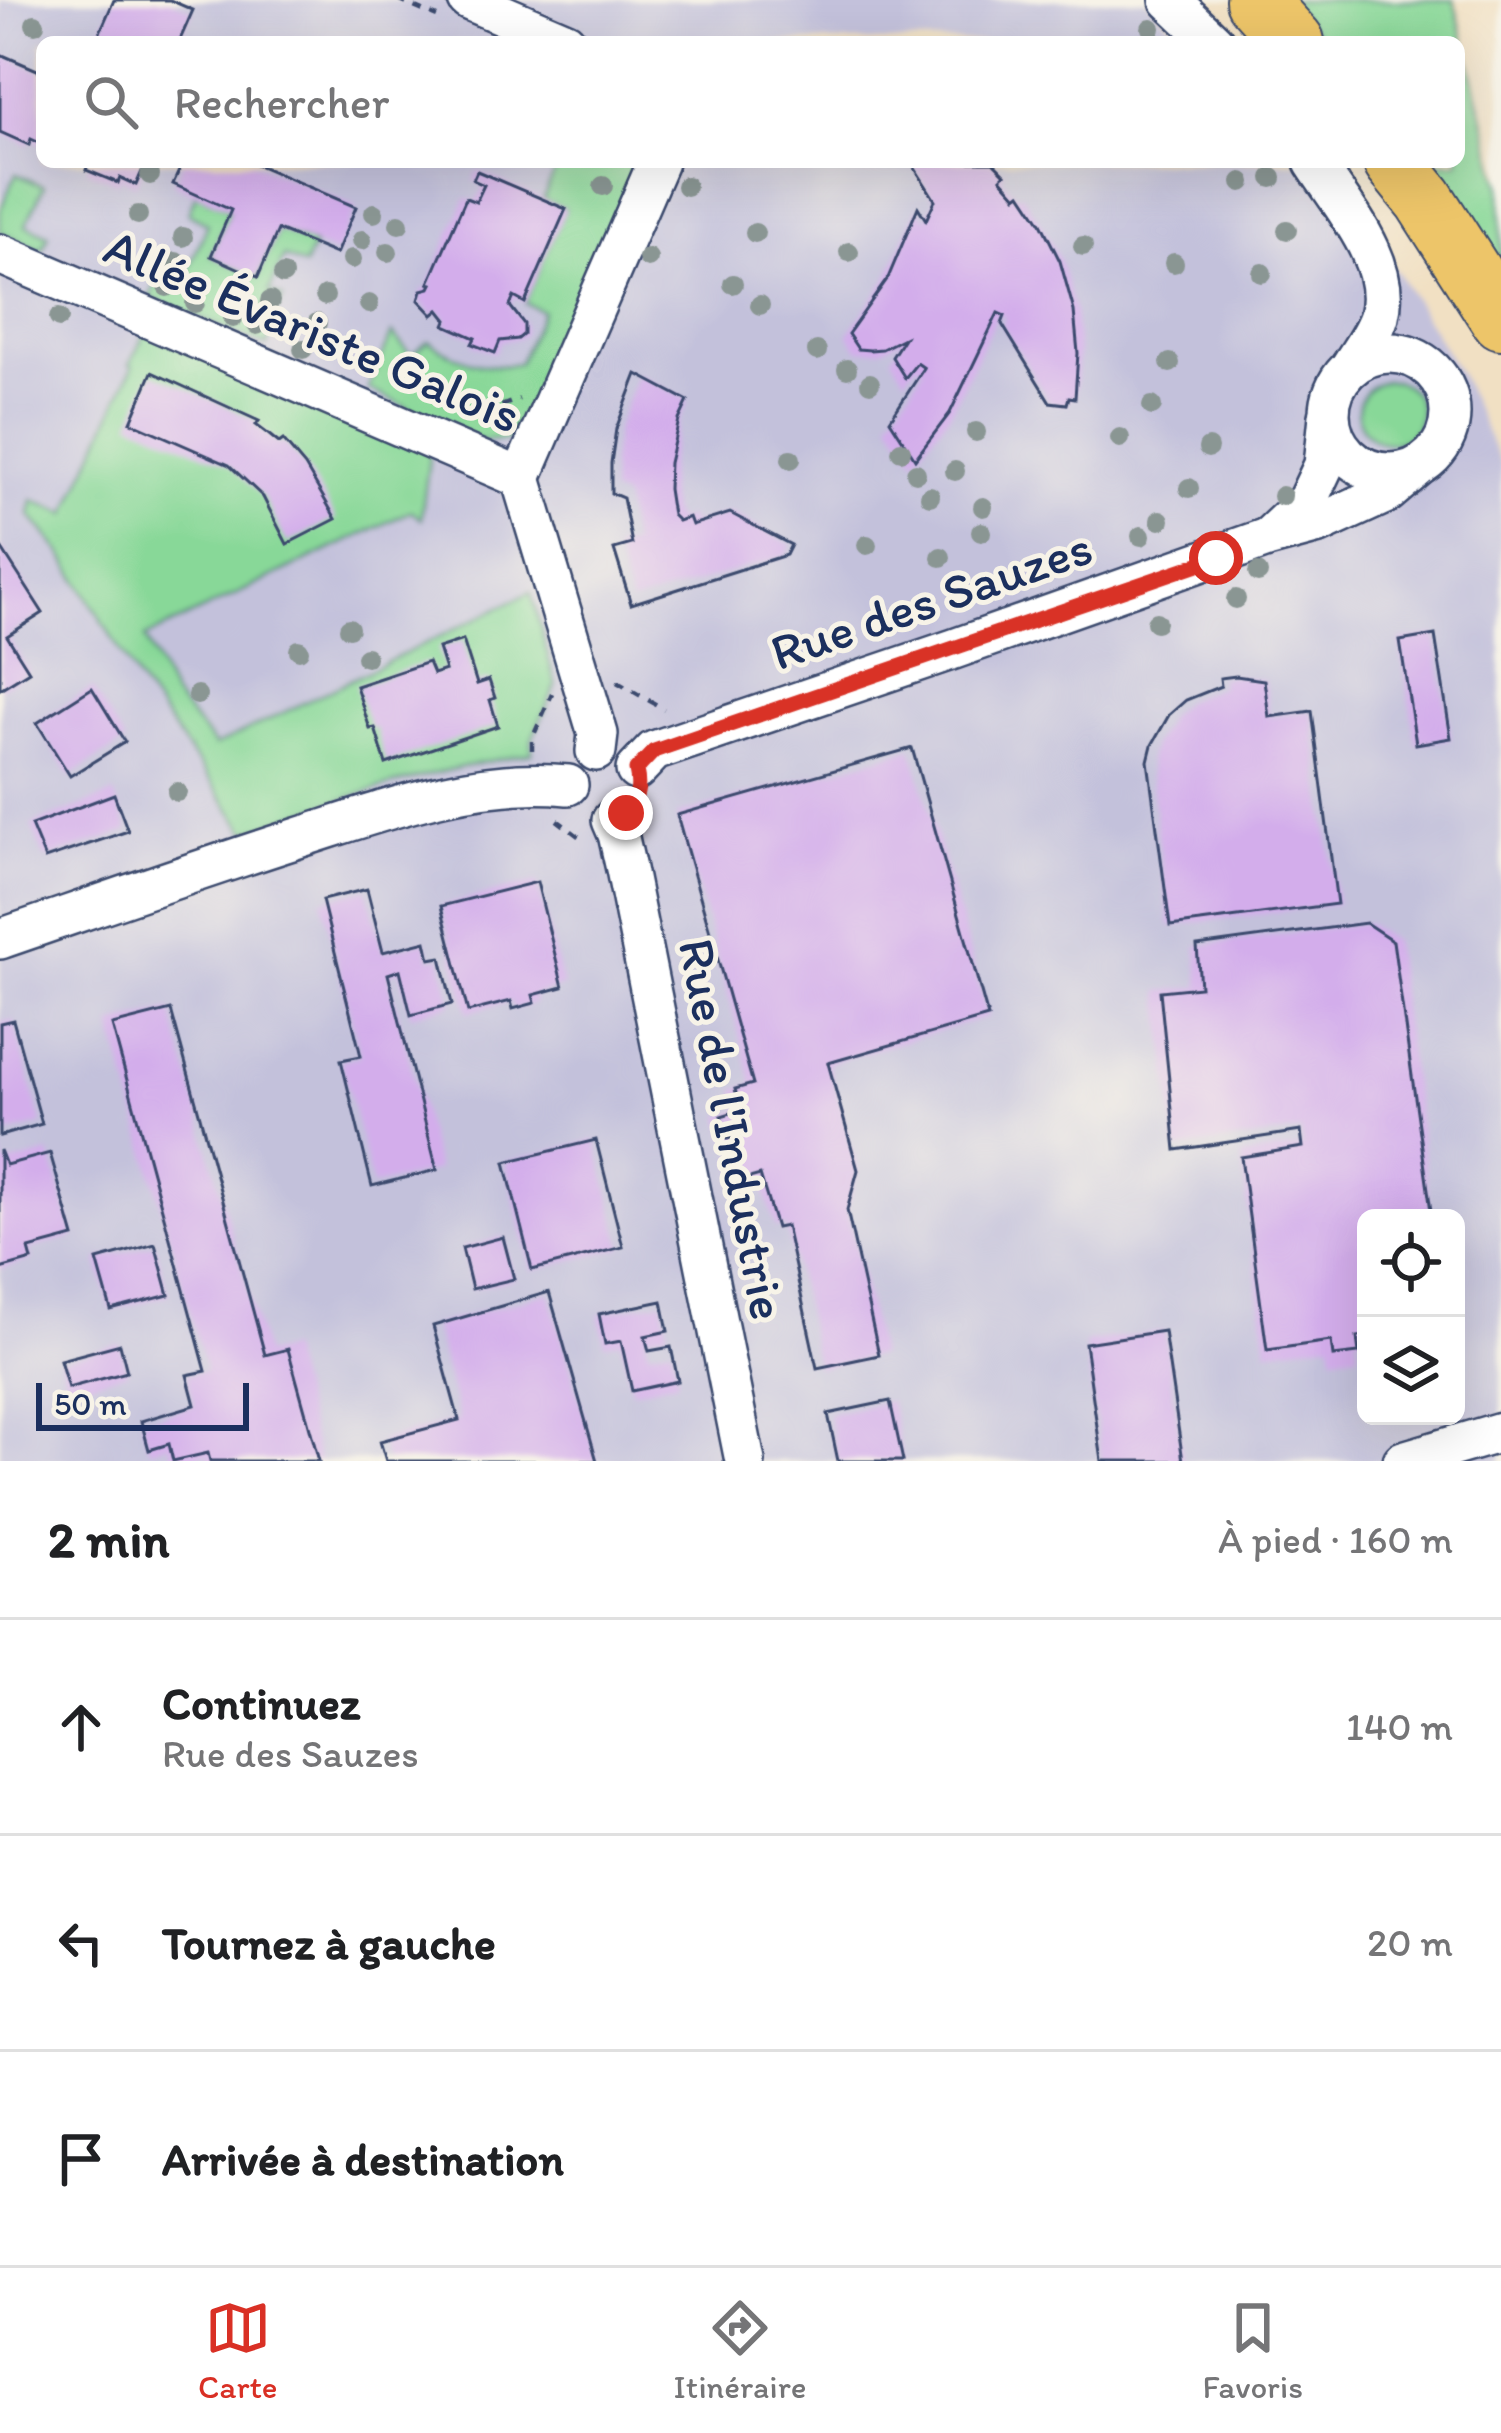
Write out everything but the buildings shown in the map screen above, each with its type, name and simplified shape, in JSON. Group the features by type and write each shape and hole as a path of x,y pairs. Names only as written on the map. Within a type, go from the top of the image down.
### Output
{"highway":[{"path":"1256,0 1289,36"},
{"path":"1399,168 1501,319"}],"street":[{"path":"468,0 552,36"},
{"path":"1169,0 1208,36"},
{"path":"521,478 655,168"},
{"path":"1318,168 1378,265 1383,293 1378,322 1335,387 1329,416 1339,445 1359,464 1387,473 1420,465 1440,447 1449,428 1442,382 1424,362 1399,353 1373,355 1352,366"},
{"name":"Allée Évariste Galois","path":"0,254 521,478 598,734 596,751"},
{"name":"Rue des Sauzes","path":"1267,538 1307,501 1324,465 1329,416"},
{"name":"Rue des Sauzes","path":"636,770 654,751 1319,524 1387,493 1420,465"},
{"path":"0,939 407,804 482,786 553,784 582,757 596,751 612,751 626,758 640,785 626,813 612,820 596,820 582,813 553,784"},
{"name":"Rue de l'Industrie","path":"612,820 626,869 745,1461"},
{"path":"1403,1461 1501,1432"}],"path":[{"path":"440,443 446,428 530,394 553,405"},
{"path":"616,681 671,713"},
{"path":"553,784 532,739 556,686"}],"shaded area":[{"path":"0,0 1146,0 1183,36 36,36 36,168 1306,168 1398,273 1460,375 1501,465 1501,1461 0,1461"}],"green space":[{"path":"1287,0 1454,0 1463,36 1319,36"},
{"path":"1465,44 1501,186 1501,286 1422,168 1465,168"},
{"path":"556,168 639,168 525,426 506,440 480,441 368,389 392,333 411,355 428,341 472,362 519,363 542,311 525,303 565,209 543,199"},
{"path":"16,174 44,186 26,225 49,235 42,250 0,232 0,210"},
{"path":"196,194 231,210 211,256 258,276 278,230 314,245 304,266 284,257 269,292 283,298 277,313 262,307 254,323 271,331 267,346 150,298 157,281 180,289 208,224 188,213"},
{"path":"146,331 430,452 421,519 411,511 145,638 172,695 215,746 531,592 556,686 532,739 532,753 388,786 247,832 138,681 61,552 30,515 33,500 67,514"},
{"path":"1389,381 1411,390 1420,412 1411,434 1389,443 1367,434 1358,412 1367,390"}],"route":[{"path":"626,813 640,785 636,770 654,751 1216,558"}]}
